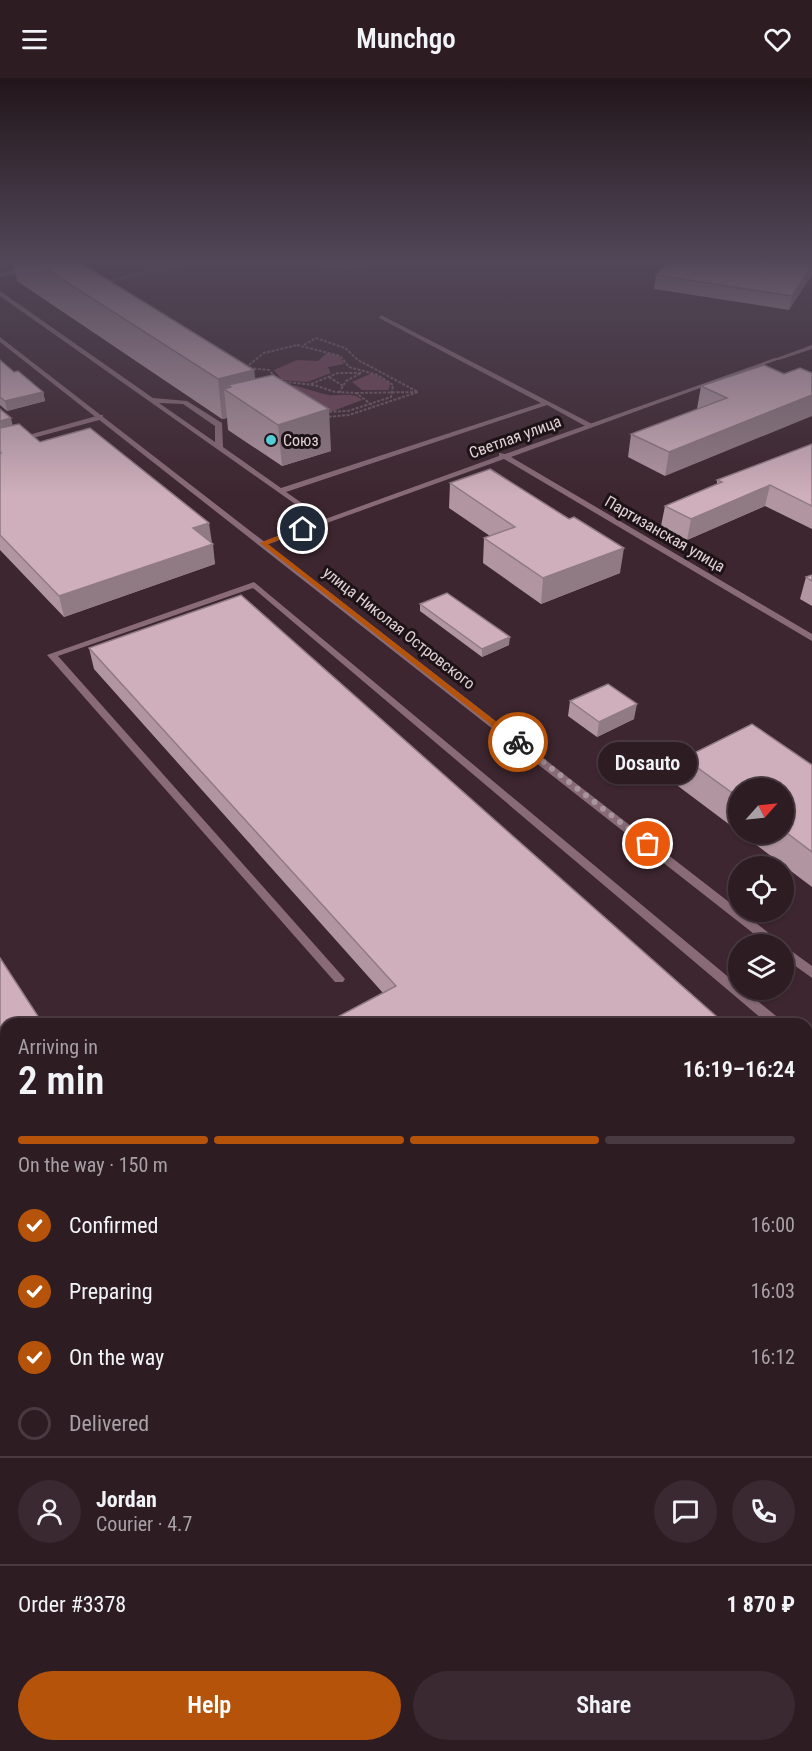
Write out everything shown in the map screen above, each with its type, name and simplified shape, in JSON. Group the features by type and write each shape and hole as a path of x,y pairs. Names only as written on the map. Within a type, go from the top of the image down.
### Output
{"street":[{"path":"63,338 322,521"},
{"path":"422,338 590,425"},
{"name":"улица Николая Островского","path":"0,339 762,934"},
{"name":"Светлая улица","path":"263,543 502,455 812,347"},
{"path":"150,400 185,402 219,425 230,422"},
{"path":"280,491 547,403"},
{"path":"0,445 100,417"},
{"path":"219,425 219,449"},
{"name":"Партизанская улица","path":"502,455 812,638"},
{"path":"339,979 52,655 254,585 769,1018"},
{"path":"794,959 812,973"}],"path":[{"path":"316,338 345,348 358,360 418,392"},
{"path":"303,345 316,338"},
{"path":"294,345 303,345 340,356 349,367 393,383 392,392 390,398 348,411 298,413 287,403 248,378 249,368 250,364 261,355 294,345"},
{"path":"339,393 346,381 371,365"},
{"path":"249,368 269,370 278,381"},
{"path":"309,384 340,372 364,371"},
{"path":"327,377 343,386"},
{"path":"263,387 278,381 309,384 339,393 418,392"},
{"path":"294,417 344,416 418,392"},
{"path":"356,393 375,407"},
{"path":"265,399 270,394"}],"shaded area":[{"path":"327,353 339,356 344,364 328,367 331,373 307,382 282,380 274,370 297,360 318,361"},
{"path":"372,373 390,383 389,390 362,390 352,382"},
{"path":"290,385 329,395 354,395 362,400 333,411 326,411 281,386"}],"building":[{"path":"154,338 202,338 254,370 218,379"},
{"path":"0,360 14,372 18,371 43,392 5,401 0,397"},
{"path":"764,365 784,374 800,368 812,373 812,395 669,452 631,434 727,398 701,386"},
{"path":"273,375 329,409 278,425 224,389 231,387 228,385"},
{"path":"0,409 11,418 0,421"},
{"path":"19,424 40,442 90,428 209,523 193,528 213,544 59,596 0,535 0,428"},
{"path":"812,444 812,506 770,485 691,519 665,506 722,482 717,480"},
{"path":"490,469 569,519 574,517 624,548 543,578 484,538 515,527 450,483"},
{"path":"447,593 510,637 482,649 420,604"},
{"path":"241,595 718,1018 336,1018 396,986 89,648"},
{"path":"608,684 637,704 599,722 570,701"},
{"path":"752,724 812,765 812,852 794,838 794,778 728,778 728,790 684,758"},
{"path":"0,958 39,1018 0,1018"}],"way so far":[{"path":"518,742 648,844"}],"place":[{"name":"Союз","path":"271,440"},
{"name":"Dosauto","path":"648,844"}],"route":[{"path":"303,529 263,543 518,742"}]}
